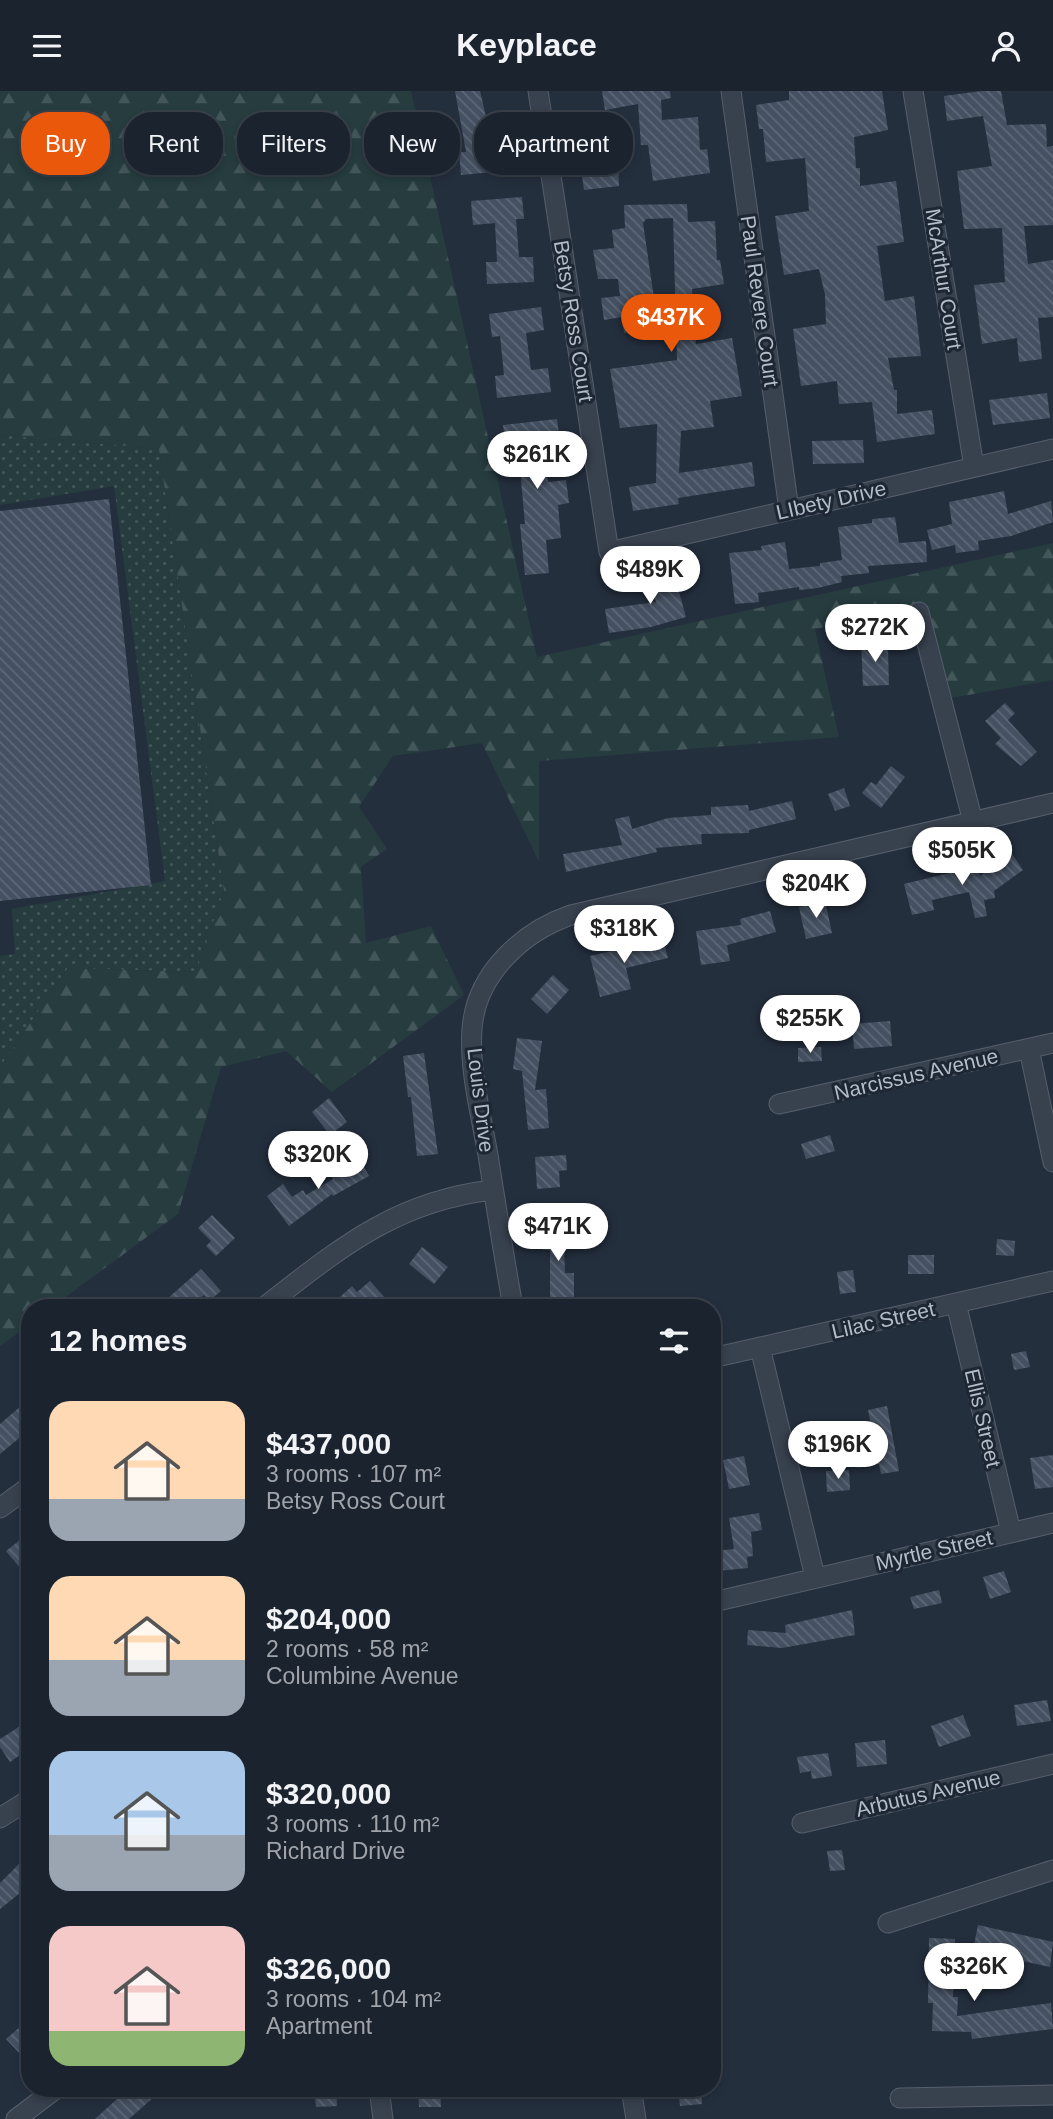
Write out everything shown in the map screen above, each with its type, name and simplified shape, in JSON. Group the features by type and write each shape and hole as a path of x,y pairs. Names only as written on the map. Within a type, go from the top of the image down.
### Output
{"street":[{"name":"Betsy Ross Court","path":"538,91 609,552"},
{"name":"Paul Revere Court","path":"731,91 789,510"},
{"name":"McArthur Court","path":"913,91 974,467"},
{"name":"LIbety Drive","path":"609,552 1053,449"},
{"path":"919,612 974,822"},
{"name":"Louis Drive","path":"512,1299 475,1078 472,1028 484,989 519,941 547,923 632,901 1053,803"},
{"name":"Narcissus Avenue","path":"779,1104 1053,1043"},
{"path":"1028,1049 1053,1162"},
{"path":"274,1299 346,1244 394,1216 428,1202 493,1190"},
{"name":"Lilac Street","path":"721,1356 1053,1281"},
{"name":"Ellis Street","path":"956,1303 1011,1532"},
{"path":"760,1347 815,1577"},
{"path":"0,1508 21,1493"},
{"name":"Myrtle Street","path":"722,1600 1053,1523"},
{"name":"Arbutus Avenue","path":"802,1823 1053,1764"},
{"path":"0,1818 21,1804"},
{"path":"888,1923 1053,1870"},
{"path":"900,2098 1053,2095"},
{"path":"16,2119 45,2097"},
{"path":"380,2097 383,2119"},
{"path":"632,2097 636,2119"}],"green space":[{"path":"0,91 411,91 416,112 364,112 364,175 430,175 537,657 1053,543 1053,680 945,699 923,606 815,629 839,737 539,761 539,862 482,743 393,756 359,807 387,849 361,867 366,943 431,926 464,995 332,1092 286,1051 221,1067 178,1214 63,1299 21,1299 21,1331 0,1346 0,1067 68,968 196,972 224,891 159,449 0,435"},
{"path":"0,435 159,449 224,891 196,972 68,968 0,1067 0,956 15,954 12,909 165,881 114,486 0,505"}],"building":[{"path":"455,91 480,91 485,112 474,112 474,174 461,175 460,152 466,152"},
{"path":"602,91 670,91 671,98 661,100 662,120 698,117 700,150 707,149 710,173 653,181 648,145 641,145 638,104 605,110"},
{"path":"789,91 882,91 888,130 854,137 856,168 860,168 860,186 896,181 904,242 877,246 885,301 914,296 921,356 888,358 894,390 897,390 897,414 932,410 935,434 877,442 872,402 839,404 837,381 801,386 793,329 826,324 825,295 819,269 784,275 775,216 809,211 805,158 766,162 763,129 759,129 756,105 789,100"},
{"path":"1001,91 1007,125 1046,124 1047,147 1053,146 1053,225 1024,226 1028,264 1053,260 1053,317 1038,318 1042,359 1019,362 1017,338 982,344 974,285 1005,282 1002,228 964,229 957,171 992,166 983,116 947,121 944,96"},
{"path":"582,175 619,175 619,186 584,190"},
{"path":"522,197 524,219 516,219 519,257 533,257 534,282 487,284 486,262 497,262 495,223 473,225 471,201"},
{"path":"687,204 688,222 715,221 717,260 720,260 724,284 692,289 696,344 732,338 742,396 710,401 714,427 681,431 679,473 752,462 755,486 678,498 679,504 633,511 629,487 656,483 657,424 620,428 610,369 677,360 673,218 646,219 643,223 656,312 641,315 643,330 624,333 622,317 604,320 601,298 620,296 618,279 598,279 593,250 614,248 612,230 625,228 624,205"},
{"path":"541,307 544,330 526,333 531,370 548,368 551,392 497,398 495,376 504,375 500,336 492,337 489,314"},
{"path":"1047,393 1050,418 993,425 989,400"},
{"path":"557,419 560,441 543,443 548,482 566,480 569,503 558,505 561,538 546,540 549,573 525,575 520,524 525,524 518,447 506,448 503,425"},
{"path":"863,440 864,463 813,464 812,441"},
{"path":"1004,491 1008,514 1051,501 1053,522 1011,536 978,541 979,550 956,553 955,545 932,550 927,530 952,524 949,502"},
{"path":"109,499 151,885 0,901 0,511"},
{"path":"895,517 899,543 926,541 927,562 868,566 869,573 841,576 842,582 818,588 799,590 799,587 758,593 759,602 735,604 729,553 762,550 761,546 785,542 789,569 820,566 820,563 842,560 838,527"},
{"path":"672,567 686,617 651,627 609,633 605,609 656,602 648,574"},
{"path":"880,639 881,650 888,650 889,685 863,686 861,640"},
{"path":"1005,703 1015,713 1008,720 1037,752 1021,766 995,744 1001,738 985,721"},
{"path":"891,766 905,777 881,808 862,793 871,782 876,785"},
{"path":"844,788 850,806 835,811 828,794"},
{"path":"792,801 796,819 749,830 749,833 701,834 702,844 656,848 657,852 566,872 563,854 622,845 615,819 629,816 632,829 668,818 711,815 711,807 748,805 749,811"},
{"path":"1012,854 1023,870 994,891 995,898 984,900 987,916 975,918 969,892 932,900 934,910 912,915 904,884 978,866 980,876"},
{"path":"825,901 832,933 806,939 799,907"},
{"path":"770,911 776,932 727,945 730,961 701,965 696,931 741,925 740,919"},
{"path":"663,939 668,958 626,968 631,989 600,997 590,956"},
{"path":"553,975 569,990 547,1014 531,999"},
{"path":"890,1021 892,1046 854,1049 852,1024"},
{"path":"517,1038 542,1041 535,1090 546,1089 549,1128 528,1130 522,1071 513,1069"},
{"path":"821,1047 822,1061 798,1062 798,1048"},
{"path":"424,1053 438,1154 417,1156 411,1097 408,1097 403,1056"},
{"path":"329,1098 347,1122 330,1135 312,1112"},
{"path":"830,1135 835,1151 806,1159 801,1144"},
{"path":"566,1155 567,1170 559,1171 560,1187 537,1189 535,1157"},
{"path":"358,1157 369,1176 333,1196 332,1194 289,1226 267,1196 283,1184 292,1197 303,1190 306,1195 333,1179 326,1166 340,1158 345,1165"},
{"path":"212,1215 235,1238 216,1256 206,1246 211,1241 198,1228"},
{"path":"542,1216 563,1216 565,1273 574,1273 574,1299 550,1299 550,1250 543,1250"},
{"path":"997,1239 1015,1241 1014,1256 996,1255"},
{"path":"422,1247 448,1267 434,1284 409,1264"},
{"path":"908,1255 934,1255 934,1274 908,1274"},
{"path":"201,1269 221,1291 211,1299 204,1295 200,1299 167,1299"},
{"path":"853,1270 856,1292 840,1294 837,1272"},
{"path":"370,1281 386,1299 340,1297 352,1286 357,1292"},
{"path":"1026,1351 1030,1367 1014,1370 1011,1354"},
{"path":"21,1406 21,1436 0,1454 0,1424"},
{"path":"887,1406 899,1471 881,1474 879,1464 857,1468 854,1450 875,1446 868,1410"},
{"path":"1053,1455 1053,1487 1035,1489 1030,1458"},
{"path":"744,1456 750,1485 729,1489 723,1460"},
{"path":"849,1470 850,1490 827,1492 826,1471"},
{"path":"759,1513 762,1530 751,1532 753,1556 747,1557 748,1568 721,1571 721,1550 734,1549 729,1518"},
{"path":"21,1539 21,1569 6,1551"},
{"path":"1004,1571 1011,1592 990,1599 983,1577"},
{"path":"939,1590 942,1603 914,1609 910,1597"},
{"path":"852,1610 855,1635 782,1648 747,1645 748,1630 786,1633 785,1625"},
{"path":"1047,1700 1051,1721 1017,1726 1014,1705"},
{"path":"963,1715 971,1736 939,1747 931,1726"},
{"path":"21,1726 21,1754 10,1762 0,1747 0,1739"},
{"path":"885,1740 887,1764 857,1767 855,1743"},
{"path":"828,1753 832,1776 812,1779 811,1771 800,1773 797,1757"},
{"path":"842,1850 845,1870 830,1871 827,1851"},
{"path":"21,1862 21,1892 0,1909 0,1883"},
{"path":"978,1925 1053,1942 1050,1967 973,1950"},
{"path":"929,1938 955,1939 953,1997 958,1997 957,2016 1051,2003 1053,2029 972,2039 971,2032 932,2031 933,2003 928,2003"},
{"path":"21,2026 21,2055 6,2039"},
{"path":"119,2097 154,2097 129,2119 95,2119"},
{"path":"315,2097 336,2097 337,2106 316,2107"},
{"path":"418,2097 440,2097 441,2107 419,2107"},
{"path":"679,2097 702,2097 702,2104 680,2106"}]}
